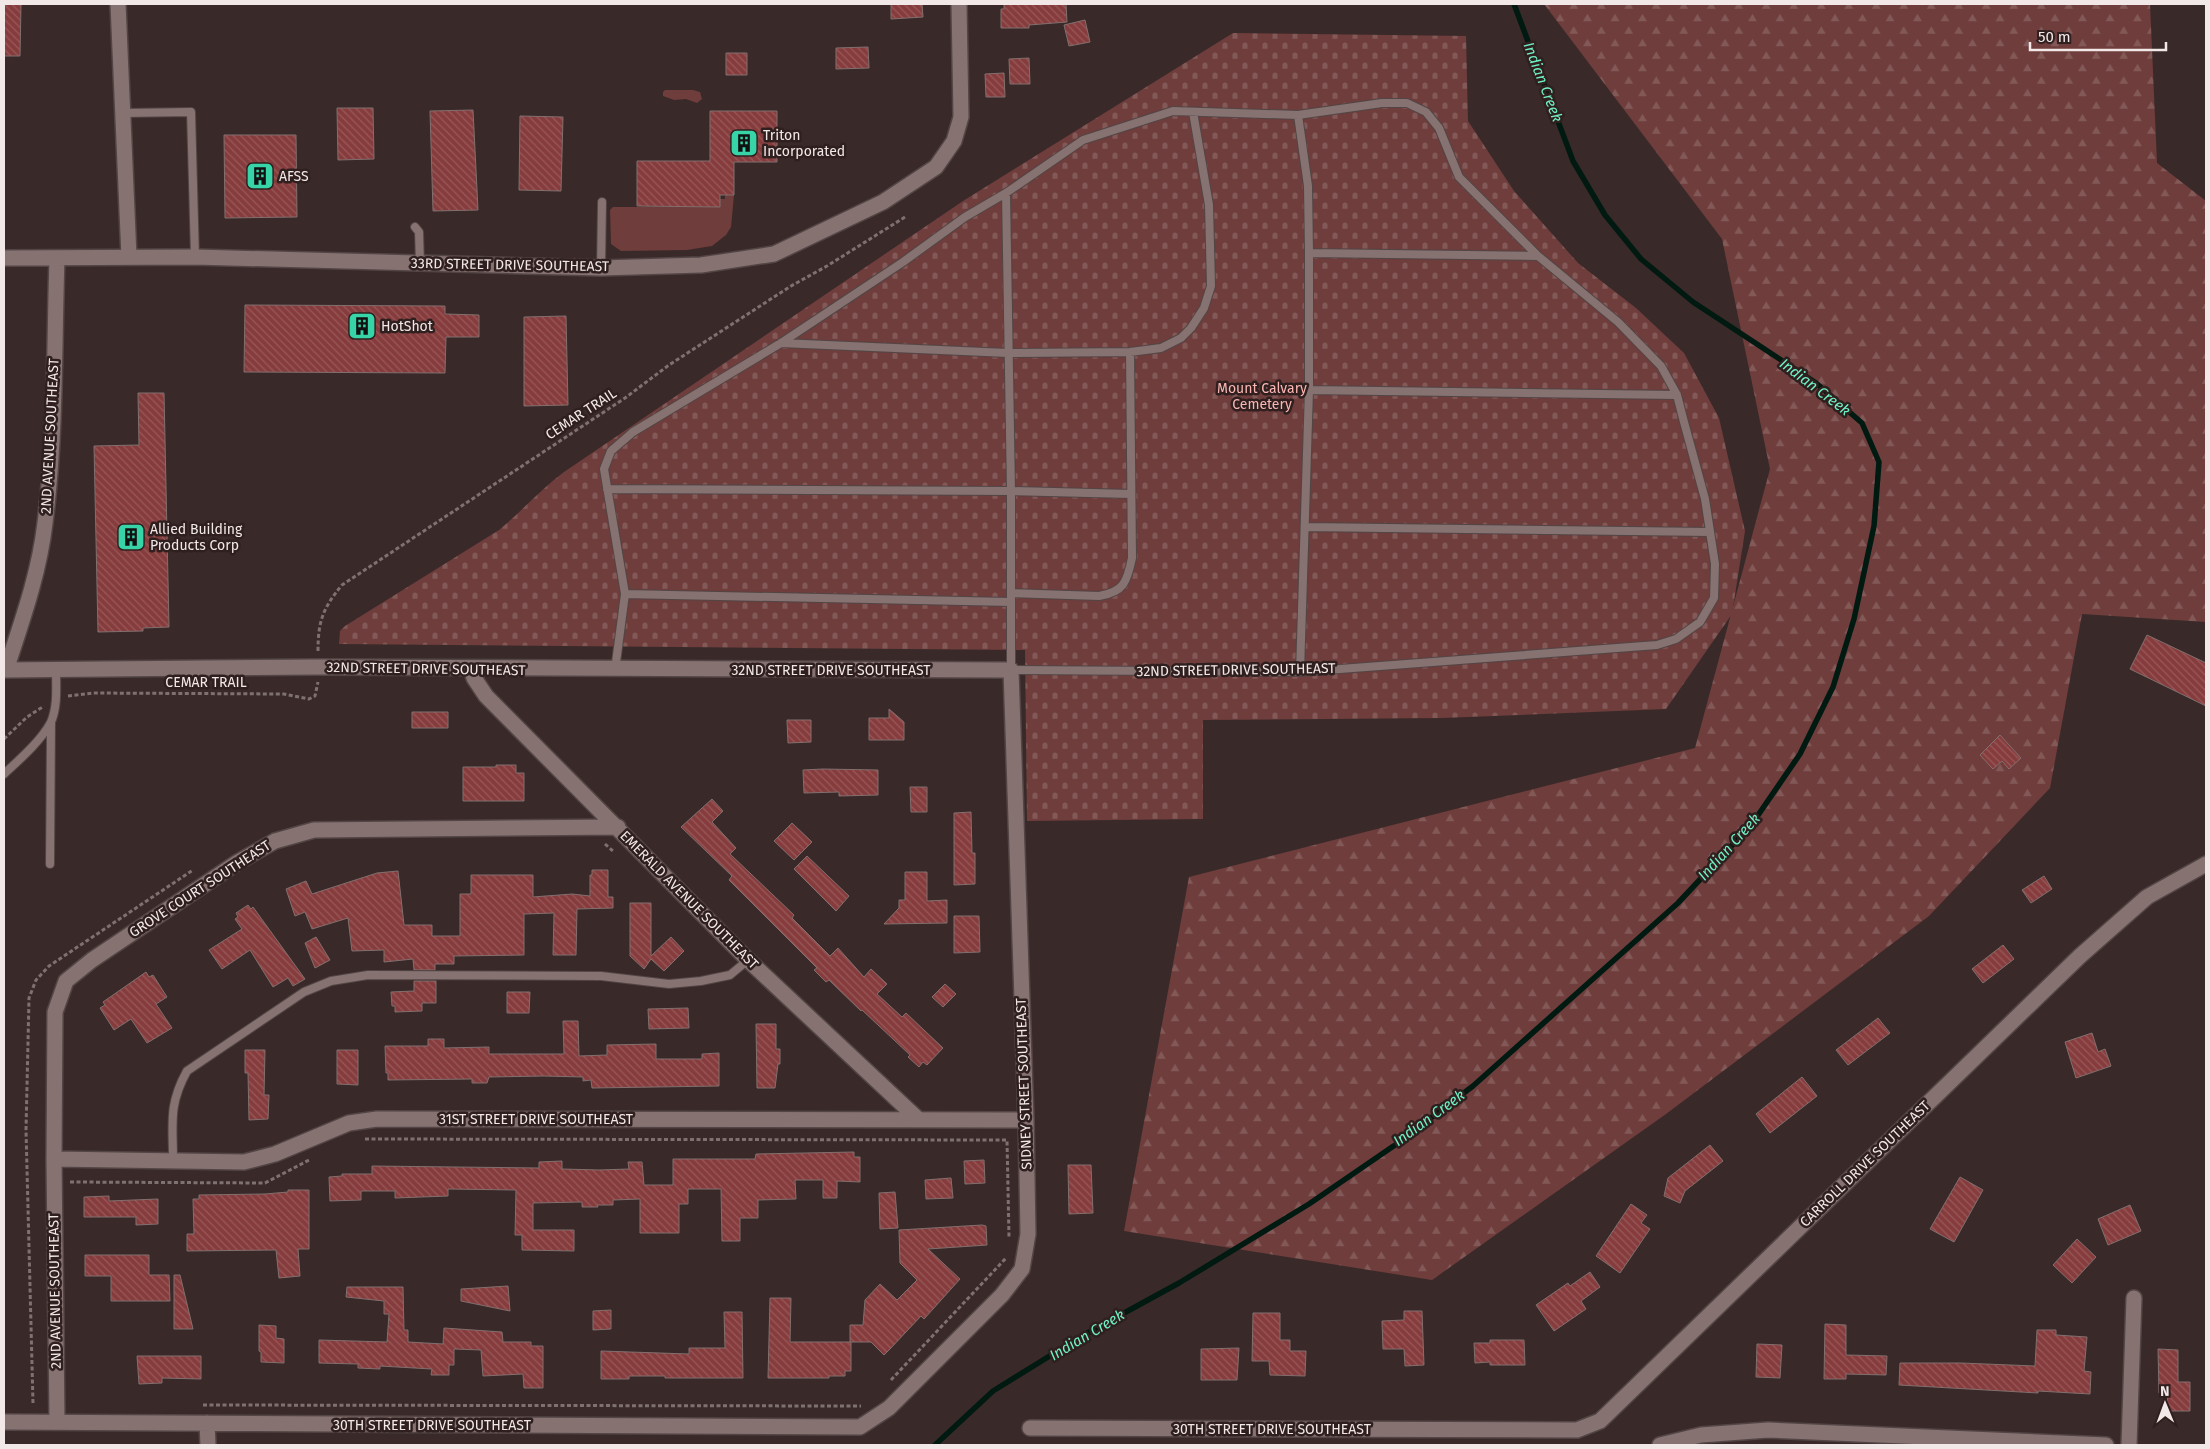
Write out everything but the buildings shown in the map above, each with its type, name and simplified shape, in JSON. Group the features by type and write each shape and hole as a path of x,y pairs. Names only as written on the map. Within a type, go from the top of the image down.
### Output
{"street":[{"path":"118,4 129,257"},
{"name":"33RD STREET DRIVE SOUTHEAST","path":"4,258 195,257 601,268 701,265 774,254 883,202 936,167 954,140 961,117 959,4"},
{"name":"2ND AVENUE SOUTHEAST","path":"5,670 34,585 45,524 50,467 57,258"},
{"name":"32ND STREET DRIVE SOUTHEAST","path":"5,670 318,667 615,670 1011,670"},
{"name":"EMERALD AVENUE SOUTHEAST","path":"471,669 474,678 486,696 748,960 919,1120"},
{"name":"SIDNEY STREET SOUTHEAST","path":"860,1427 889,1408 1002,1295 1022,1269 1028,1234 1026,1120 1011,670"},
{"name":"GROVE COURT SOUTHEAST","path":"54,1159 55,1012 66,981 92,960 238,862 275,841 314,830 618,827"},
{"name":"CARROLL DRIVE SOUTHEAST","path":"1515,1438 1577,1430 1600,1420 2080,956 2147,897 2206,864"},
{"name":"31ST STREET DRIVE SOUTHEAST","path":"54,1159 244,1162 275,1154 349,1123 377,1118 1026,1120"},
{"name":"2ND AVENUE SOUTHEAST","path":"54,1159 57,1422"},
{"path":"2129,1445 2134,1298"},
{"name":"30TH STREET DRIVE SOUTHEAST","path":"4,1422 860,1427"},
{"path":"207,1423 208,1445"},
{"name":"30TH STREET DRIVE SOUTHEAST","path":"1030,1428 1515,1438"},
{"path":"1660,1445 1701,1435 1768,1430 2106,1445"}],"lane":[{"name":"32ND STREET DRIVE SOUTHEAST","path":"615,670 626,594 606,489 604,469 611,451 626,438 782,343 903,262 965,217 1006,193 1082,140 1173,111 1298,115 1382,103 1407,103 1426,112 1439,128 1459,177 1538,256 1624,328 1661,366 1677,395 1705,499 1715,564 1714,598 1700,622 1676,639 1657,645 1300,672 1011,670"},
{"path":"123,112 192,112 195,257"},
{"path":"782,343 1008,352 1130,352 1161,348 1181,338 1191,328 1204,308 1211,286 1209,206 1193,112"},
{"path":"1298,115 1308,186 1309,254 1309,390 1300,672"},
{"path":"1006,193 1011,491 1011,670"},
{"path":"601,268 602,202"},
{"path":"415,227 419,232 420,264"},
{"path":"1309,254 1538,256"},
{"path":"626,594 1011,597 1100,596 1112,594 1120,588 1128,577 1132,558 1130,352"},
{"path":"1309,390 1677,395"},
{"path":"606,489 1011,491 1131,494"},
{"path":"1305,527 1710,532"},
{"path":"50,864 50,722 56,700 56,669"},
{"path":"4,774 27,753 50,722"},
{"path":"173,1161 172,1107 177,1089 187,1071 304,992 331,981 368,975 601,976 668,984 701,981 730,974 748,960"}],"path":[{"name":"CEMAR TRAIL","path":"318,653 322,616 329,601 342,585 626,398 677,360 791,286 827,266 905,217"},
{"name":"CEMAR TRAIL","path":"77,694 284,694 310,699 315,696 318,679"},
{"path":"4,739 27,716 39,709"},
{"path":"597,844 607,844 614,852"},
{"path":"357,1139 1007,1140 1010,1245"},
{"path":"64,1182 265,1183 316,1156"},
{"path":"887,1384 1010,1255"},
{"path":"194,1405 866,1406"}],"green space":[{"path":"1544,4 2150,4 2157,163 2206,201 2206,622 2082,614 2050,788 1929,916 1666,1114 1432,1280 1124,1231 1189,877 1695,748 1770,469 1722,239"},
{"name":"Mount Calvary Cemetery","path":"1233,33 1466,36 1468,121 1514,191 1578,263 1636,308 1684,353 1719,418 1745,531 1732,614 1666,709 1442,718 1203,720 1203,819 1027,821 1025,650 339,644 340,631 345,626 499,530 564,472 963,201"},
{"path":"665,90 693,90 700,92 702,99 697,103 686,99 674,100 663,96"},
{"path":"725,195 734,195 731,227 726,235 712,246 687,250 621,251 611,244 610,210 613,207 720,207 720,199 725,199"}],"waterway":[{"name":"Indian Creek","path":"935,1445 993,1391 1082,1336 1179,1283 1309,1204 1395,1145 1473,1086 1678,903 1752,824 1800,754 1833,687 1854,619 1874,526 1879,462 1862,423 1816,383 1693,302 1641,259 1605,215 1573,161 1514,4"}],"place":[{"name":"Triton Incorporated","path":"744,143"},
{"name":"AFSS","path":"260,176"},
{"name":"HotShot","path":"362,326"},
{"name":"Allied Building Products Corp","path":"131,537"}]}
